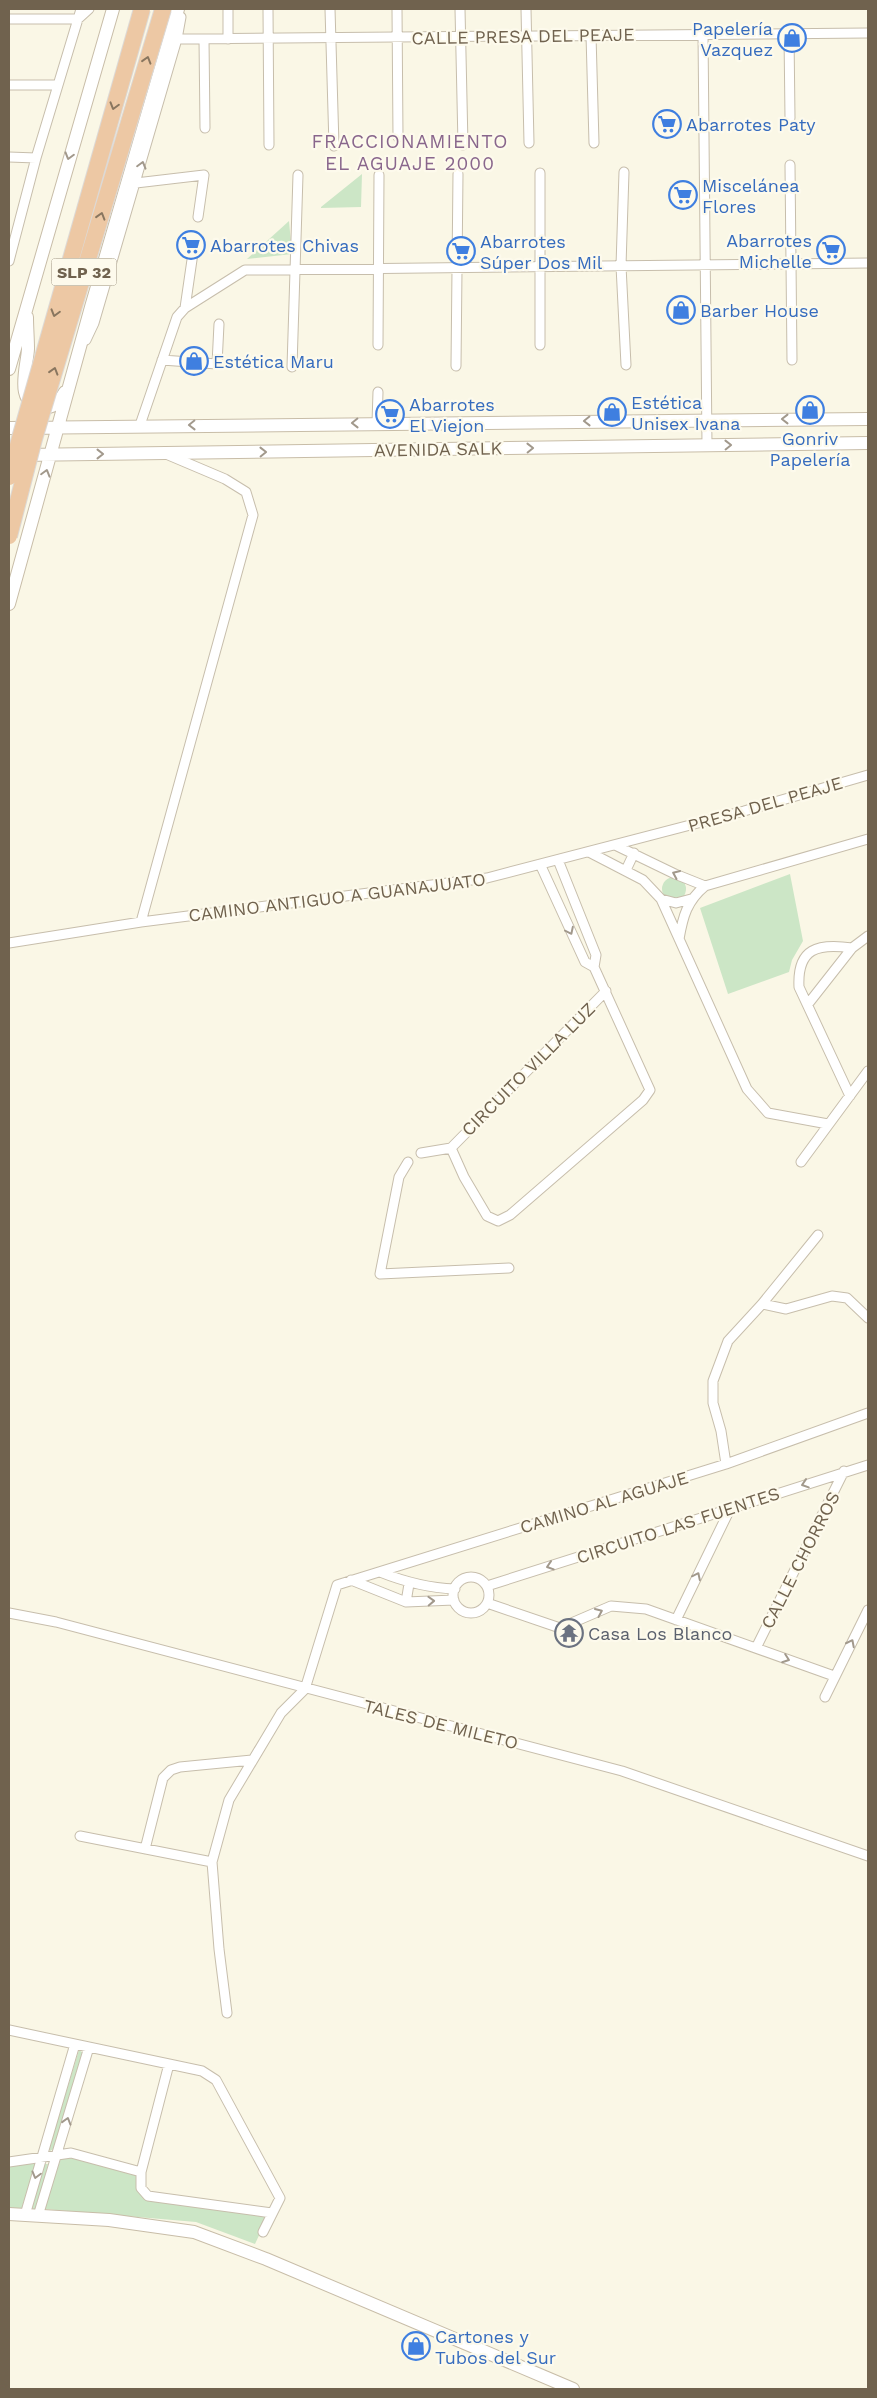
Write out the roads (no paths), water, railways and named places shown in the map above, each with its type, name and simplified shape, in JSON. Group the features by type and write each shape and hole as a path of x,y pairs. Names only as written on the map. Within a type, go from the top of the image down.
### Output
{"highway":[{"name":"SLP 32","path":"9,478 142,9"},
{"name":"SLP 32","path":"9,536 34,439 163,9"}],"street":[{"path":"9,261 36,158 81,9"},
{"path":"9,19 78,19 89,9"},
{"path":"9,369 43,245 113,9"},
{"path":"228,9 228,39"},
{"path":"268,9 269,145"},
{"path":"330,9 334,146"},
{"path":"397,9 398,137"},
{"path":"460,9 463,145"},
{"path":"526,9 529,143"},
{"path":"76,360 94,323 136,182 177,40 180,10"},
{"path":"9,604 91,307 180,10"},
{"name":"CALLE PRESA DEL PEAJE","path":"177,40 868,33"},
{"path":"703,34 707,446"},
{"path":"789,34 790,118"},
{"path":"591,36 594,143"},
{"path":"204,39 205,128"},
{"path":"9,85 58,85"},
{"path":"9,158 36,158"},
{"path":"790,165 792,360"},
{"path":"624,172 621,266 626,365"},
{"path":"540,173 540,346"},
{"path":"456,366 458,174"},
{"path":"292,366 298,175"},
{"path":"378,345 379,175"},
{"path":"136,182 204,176 198,217"},
{"path":"9,223 19,223"},
{"path":"185,308 194,246"},
{"path":"140,425 177,317 185,308 245,270 868,263"},
{"path":"27,305 28,349 23,382 26,397 32,403 48,408 55,405 70,383"},
{"path":"162,360 218,364 219,324"},
{"path":"377,423 378,392"},
{"name":"AVENIDA SALK","path":"9,428 140,425 868,419"},
{"name":"AVENIDA SALK","path":"9,456 868,443"},
{"path":"141,922 252,515 246,492 225,479 164,454"},
{"path":"9,478 24,485 30,495 26,545"},
{"name":"PRESA DEL PEAJE","path":"661,833 868,775"},
{"name":"CAMINO ANTIGUO A GUANAJUATO","path":"9,943 141,922 487,878 661,833"},
{"path":"679,939 684,912 691,899 705,886 868,839"},
{"path":"615,844 675,874 705,886"},
{"path":"589,852 643,880 661,899 747,1089 768,1113 828,1124"},
{"path":"626,870 634,853"},
{"name":"CIRCUITO VILLA LUZ","path":"558,860 596,955 594,967"},
{"name":"CIRCUITO VILLA LUZ","path":"451,1148 464,1177 487,1216 498,1221 510,1215 643,1100 650,1090 606,991 594,967 585,962 540,864"},
{"path":"661,899 676,903 691,899"},
{"path":"808,1004 852,948 868,936"},
{"path":"850,1096 800,987 798,971 804,957 816,948 832,945 852,948"},
{"name":"CIRCUITO VILLA LUZ","path":"421,1153 451,1148 606,991"},
{"path":"801,1162 868,1071"},
{"path":"408,1162 399,1177 380,1274 509,1268"},
{"path":"726,1464 721,1431 713,1404 712,1381 728,1341 762,1304 818,1234"},
{"path":"762,1304 786,1310 832,1296 847,1298 868,1318"},
{"name":"CAMINO AL AGUAJE","path":"305,1689 337,1585 726,1464 868,1413"},
{"name":"CIRCUITO LAS FUENTES","path":"487,1586 844,1471 868,1465"},
{"name":"CALLE CHORROS","path":"756,1648 844,1471"},
{"path":"676,1620 730,1509"},
{"path":"380,1572 409,1584 454,1589"},
{"path":"467,1577 479,1579 487,1586 489,1598 487,1603 483,1608 473,1613 461,1610 454,1600 454,1589 467,1577"},
{"path":"351,1580 406,1602 454,1600"},
{"path":"406,1602 409,1584"},
{"path":"487,1603 560,1628 611,1606 646,1609 834,1676"},
{"path":"825,1697 868,1610"},
{"name":"TALES DE MILETO","path":"9,1612 56,1622 622,1771 868,1856"},
{"path":"227,2013 212,1862 229,1800 280,1713 305,1689"},
{"path":"145,1849 163,1778 171,1770 180,1767 252,1760"},
{"path":"80,1836 212,1862"},
{"path":"9,2030 202,2071 216,2080 280,2198 263,2232"},
{"path":"25,2215 75,2044"},
{"path":"38,2216 90,2047"},
{"path":"169,2064 141,2172 141,2188 148,2196 272,2213"},
{"path":"9,2162 72,2153 141,2172"},
{"path":"9,2214 109,2220 194,2232 275,2262 572,2389"}],"place":[{"name":"Papelería Vazquez","path":"792,38"},
{"name":"Abarrotes Paty","path":"667,124"},
{"name":"Miscelánea Flores","path":"683,195"},
{"name":"Abarrotes Chivas","path":"191,245"},
{"name":"Abarrotes Michelle","path":"831,250"},
{"name":"Abarrotes Súper Dos Mil","path":"461,251"},
{"name":"Barber House","path":"681,310"},
{"name":"Estética Maru","path":"194,361"},
{"name":"Gonriv Papelería","path":"810,410"},
{"name":"Estética Unisex Ivana","path":"612,412"},
{"name":"Abarrotes El Viejon","path":"390,414"},
{"name":"Casa Los Blanco","path":"569,1633"},
{"name":"Cartones y Tubos del Sur","path":"416,2346"}],"district":[{"name":"FRACCIONAMIENTO EL AGUAJE 2000","path":"410,152"}]}
